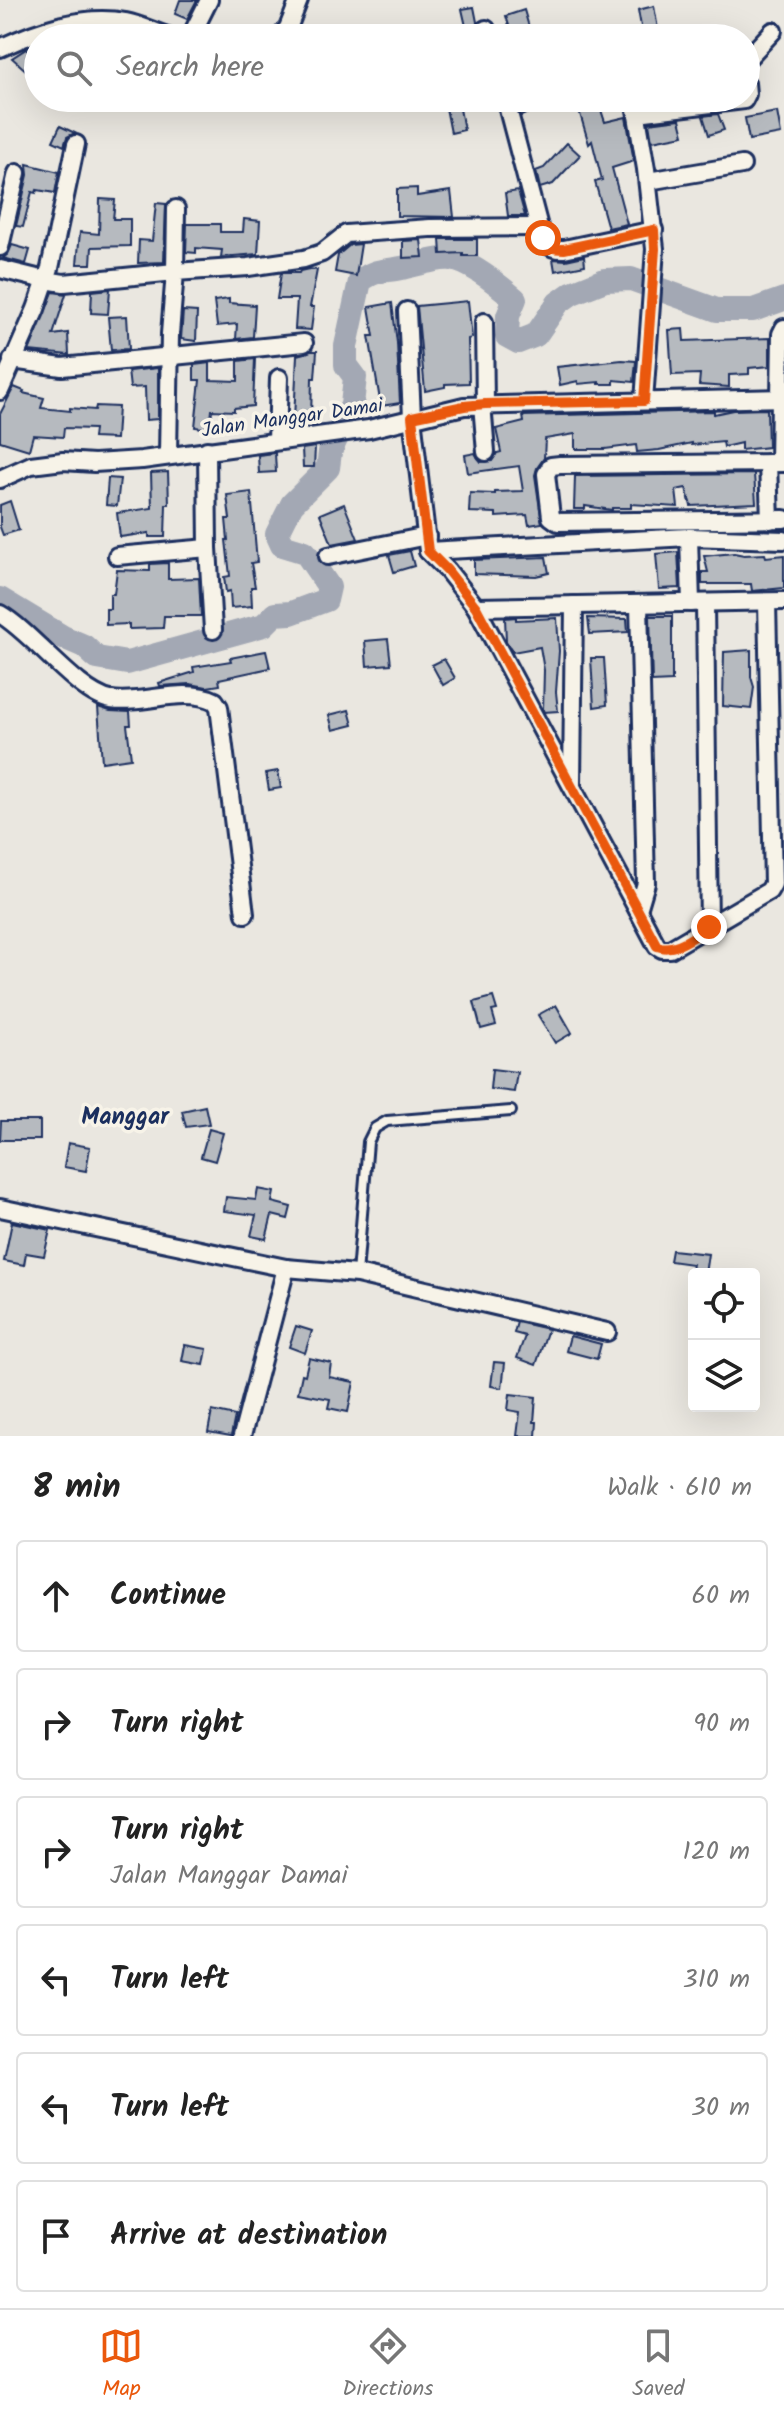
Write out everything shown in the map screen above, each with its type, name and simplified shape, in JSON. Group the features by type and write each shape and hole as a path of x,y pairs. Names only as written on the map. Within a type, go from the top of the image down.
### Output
{"street":[{"path":"197,24 209,0"},
{"path":"290,24 299,0"},
{"path":"64,24 105,19 135,24"},
{"path":"760,45 773,31"},
{"path":"0,48 24,39"},
{"path":"509,112 539,227 547,245 558,249 654,230"},
{"path":"636,112 655,249 644,401"},
{"path":"0,391 36,309 50,268 76,144"},
{"path":"648,181 742,165"},
{"path":"0,247 17,173"},
{"path":"168,455 176,209"},
{"path":"0,269 64,283 304,259 322,253 346,234 430,228 539,227"},
{"path":"407,311 412,417 428,544 476,607 657,946 670,949 769,891 773,884 772,750 776,601 476,607"},
{"path":"484,322 486,452"},
{"path":"777,463 551,466 546,474 551,517 558,522 777,520 781,334 784,328"},
{"path":"12,360 62,367 304,343"},
{"path":"277,440 279,378"},
{"name":"Jalan Manggar Damai","path":"0,479 31,465 63,461 119,462 369,429 412,417 484,404 782,398"},
{"path":"207,450 213,630"},
{"path":"689,537 698,603 709,927"},
{"path":"328,556 428,544 689,537 784,540"},
{"path":"117,556 208,548"},
{"path":"638,910 646,883 639,604"},
{"path":"572,788 574,605"},
{"path":"0,614 23,630 51,659 95,694 112,700 198,696 215,701 219,707 245,914"},
{"path":"0,1208 286,1268 357,1274 607,1332"},
{"path":"242,1436 286,1268"}],"lane":[{"path":"357,1274 368,1142 375,1128 387,1121 511,1111"}],"building":[{"path":"180,0 197,0 187,19 175,14"},
{"path":"654,6 657,24 641,24 638,10"},
{"path":"474,7 477,24 465,24 462,9"},
{"path":"524,10 528,24 509,24 506,16"},
{"path":"24,50 24,69 12,58"},
{"path":"447,112 461,112 464,130 451,133"},
{"path":"579,112 602,112 605,122 626,117 634,161 612,168 627,224 608,228 595,182 602,180 592,141 589,144"},
{"path":"777,112 781,134 749,140 745,118"},
{"path":"718,114 724,130 709,135 703,116"},
{"path":"680,119 684,135 652,141 649,123"},
{"path":"60,126 75,133 67,137 64,146 53,141"},
{"path":"567,143 580,155 553,184 540,188 536,171 544,168"},
{"path":"27,164 59,172 55,193 32,192 23,227 16,226 28,175"},
{"path":"417,188 417,196 451,191 454,217 397,216 397,189"},
{"path":"518,191 525,216 508,216 505,193"},
{"path":"100,199 115,200 113,219 130,219 130,246 92,247 91,264 77,264 80,232 99,234"},
{"path":"156,203 166,204 164,262 138,263 139,240 152,241"},
{"path":"244,219 260,221 258,254 221,257 222,250 196,248 196,253 186,252 187,224 220,224 220,232 243,232"},
{"path":"440,239 477,239 477,256 441,254"},
{"path":"421,240 423,257 403,258 403,241"},
{"path":"361,244 356,276 335,272 338,255 350,245"},
{"path":"12,245 30,250 26,264 3,258"},
{"path":"584,256 585,265 555,271 553,259"},
{"path":"317,270 310,307 314,307 311,330 295,329 297,299 277,299 281,273 299,273"},
{"path":"110,289 108,314 91,313 92,291"},
{"path":"53,292 66,294 53,335 68,333 69,355 29,351"},
{"path":"229,299 229,303 255,305 253,337 236,339 237,324 217,326 214,301"},
{"path":"468,301 472,338 468,339 469,383 445,384 445,387 425,391 417,306"},
{"path":"392,303 400,403 381,406 369,336 374,336 369,307"},
{"path":"183,311 197,312 196,341 181,339"},
{"path":"127,316 129,349 111,350 108,317"},
{"path":"683,329 684,341 770,338 770,366 749,368 749,374 729,375 729,387 699,385 700,374 672,375 669,330"},
{"path":"317,351 315,378 312,378 311,420 294,420 297,355"},
{"path":"255,359 253,406 234,408 234,411 212,410 210,429 195,427 200,380 194,380 194,365 210,363 210,380 238,381 238,361"},
{"path":"636,361 634,382 614,380 614,384 578,384 578,381 560,385 557,367"},
{"path":"158,368 158,419 146,420 145,387 130,388 128,371"},
{"path":"14,387 23,393 44,398 41,408 70,411 70,408 95,410 96,406 118,407 116,439 93,438 94,429 64,428 63,437 33,435 29,450 0,441 0,414"},
{"path":"767,409 768,447 741,450 741,443 724,447 723,442 692,443 637,452 636,445 575,449 575,434 545,439 544,458 535,475 542,523 529,525 527,515 496,517 496,513 469,512 470,493 523,491 519,466 468,473 465,455 475,453 481,462 492,461 501,452 496,429 524,422 523,416 714,411 714,414"},
{"path":"315,447 314,467 303,467 302,449"},
{"path":"275,453 276,472 259,473 258,455"},
{"path":"168,472 169,504 166,504 165,537 149,537 149,533 120,537 117,513 152,508 151,473"},
{"path":"754,474 756,503 691,506 686,488 676,490 678,507 631,504 631,508 612,510 585,506 585,509 574,509 575,476"},
{"path":"108,478 120,479 117,506 106,505"},
{"path":"251,492 257,562 251,563 255,587 251,587 252,606 231,608 230,591 226,592 224,577 230,576 226,540 226,519 230,519 227,495"},
{"path":"10,501 19,530 3,535 0,505"},
{"path":"344,504 358,539 332,544 320,514"},
{"path":"410,551 414,566 394,572 389,555"},
{"path":"678,552 680,588 659,589 656,554"},
{"path":"765,554 766,557 784,555 784,588 752,591 751,584 702,584 702,572 708,572 704,556"},
{"path":"546,557 549,573 536,576 474,574 474,560"},
{"path":"168,563 168,579 199,578 201,616 164,616 163,628 129,629 129,624 106,625 106,609 110,609 110,594 114,594 117,570 150,571 150,564"},
{"path":"650,616 672,616 672,681 652,682"},
{"path":"516,617 516,620 557,618 558,711 543,710 544,670 540,647 513,652 506,641 505,618"},
{"path":"588,618 627,619 628,632 590,634"},
{"path":"388,639 391,664 367,666 365,641"},
{"path":"751,650 754,687 751,709 723,706 724,652"},
{"path":"266,651 270,668 219,679 220,685 160,686 159,683 194,672 193,667"},
{"path":"591,658 604,658 607,705 594,707"},
{"path":"444,659 455,678 443,685 432,665"},
{"path":"98,707 130,712 131,725 127,725 131,758 102,762"},
{"path":"349,710 353,725 333,730 329,715"},
{"path":"278,771 281,788 269,790 266,773"},
{"path":"493,997 497,1010 492,1011 496,1025 481,1029 474,1002"},
{"path":"556,1005 572,1033 555,1043 538,1015"},
{"path":"492,1069 517,1072 514,1092 490,1089"},
{"path":"205,1106 209,1124 186,1127 182,1111"},
{"path":"1,1121 40,1121 40,1140 0,1140"},
{"path":"209,1129 223,1133 215,1161 201,1157"},
{"path":"68,1143 90,1147 86,1171 64,1167"},
{"path":"258,1189 274,1192 272,1202 291,1207 288,1219 272,1215 266,1239 251,1236 256,1215 224,1211 226,1197 256,1200"},
{"path":"12,1222 50,1230 44,1256 26,1253 24,1265 4,1261"},
{"path":"672,1250 708,1254 706,1268 691,1268 692,1264 670,1261"},
{"path":"517,1322 548,1329 536,1365 517,1358 525,1336 514,1333"},
{"path":"296,1326 312,1331 305,1353 289,1347"},
{"path":"570,1336 601,1344 597,1359 566,1351"},
{"path":"185,1345 207,1349 204,1365 182,1361"},
{"path":"309,1358 331,1363 329,1377 354,1382 348,1412 328,1408 330,1399 298,1393"},
{"path":"494,1362 505,1363 502,1388 491,1386"},
{"path":"510,1394 536,1397 536,1436 517,1436 520,1412 508,1410"},
{"path":"212,1411 235,1416 231,1436 208,1432"}],"waterway":[{"path":"0,599 84,646 97,658 127,663 264,625 275,614 291,613 326,600 329,587 305,552 282,545 277,534 292,504 328,468 330,452 352,405 355,377 346,365 346,346 360,281 375,273 433,260 459,261 485,275 515,299 508,316 507,336 518,342 536,335 558,303 572,293 605,280 631,279 717,310 753,310 784,299"}],"district":[{"name":"Manggar","path":"125,1116"}],"route":[{"path":"543,238 553,249 564,249 654,230 644,401 485,404 412,417 428,551 476,607 657,946 670,949 709,927"}]}
